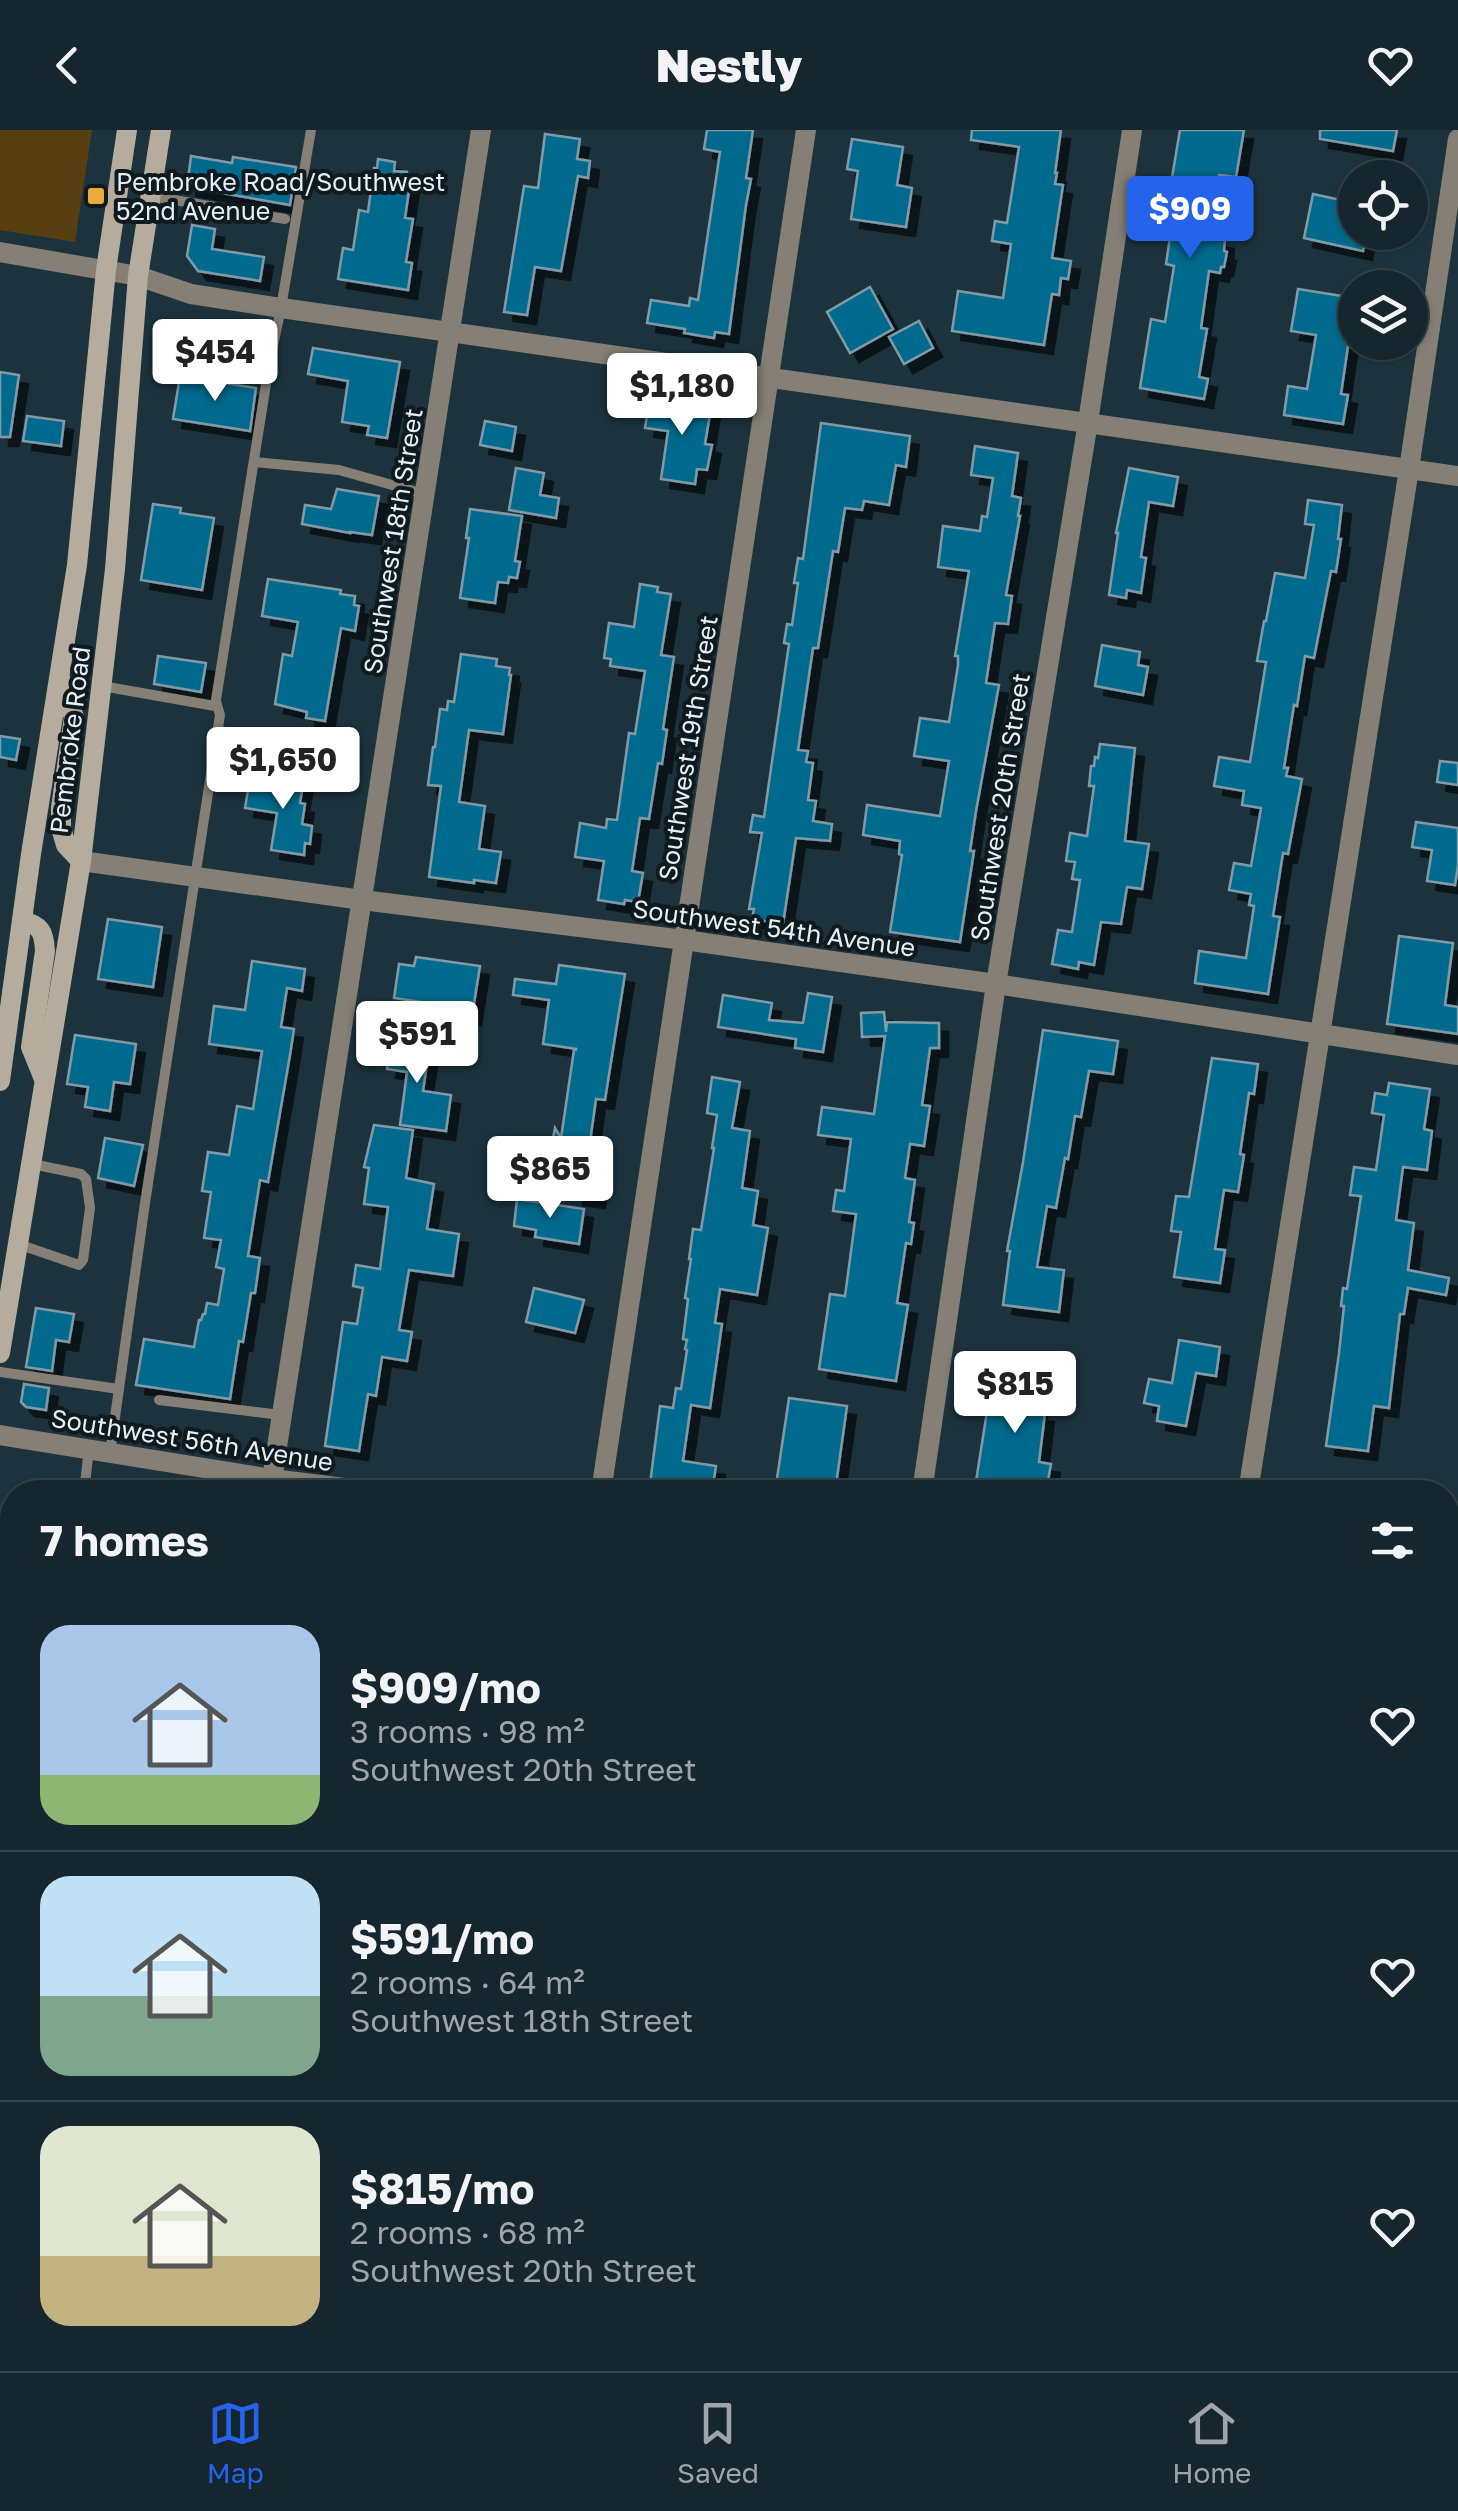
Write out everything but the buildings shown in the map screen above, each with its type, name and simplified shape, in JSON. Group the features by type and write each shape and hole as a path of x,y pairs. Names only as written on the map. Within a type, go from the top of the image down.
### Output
{"main road":[{"name":"Pembroke Road","path":"0,1081 77,565 106,270 127,130"},
{"name":"Pembroke Road","path":"0,1353 81,861 115,570 138,276 161,130"},
{"path":"59,677 74,717 61,828 66,845 81,861"},
{"path":"22,921 38,926 44,936 32,1048 44,1080"}],"street":[{"name":"Southwest 18th Street","path":"272,1480 482,130"},
{"name":"Southwest 19th Street","path":"603,1480 806,130"},
{"name":"Southwest 20th Street","path":"924,1480 996,984 1132,130"},
{"path":"1250,1480 1410,469 1458,139"},
{"path":"0,252 138,276 191,294 450,334 1458,476"},
{"name":"Southwest 54th Avenue","path":"81,861 684,940 1458,1054"},
{"name":"Southwest 56th Avenue","path":"0,1435 242,1480"}],"lane":[{"path":"102,686 215,706 311,130"},
{"path":"150,196 285,219"},
{"path":"254,462 338,470 425,494"},
{"path":"88,1480 119,1389 220,715 216,701"},
{"path":"18,1244 79,1264 84,1260 90,1208 86,1179 81,1174 31,1164"},
{"path":"0,1372 119,1389"},
{"path":"159,1400 282,1415"}],"shaded area":[{"path":"0,130 92,130 75,242 0,230"}],"place":[{"name":"Pembroke Road/Southwest 52nd Avenue","path":"96,196"}]}
